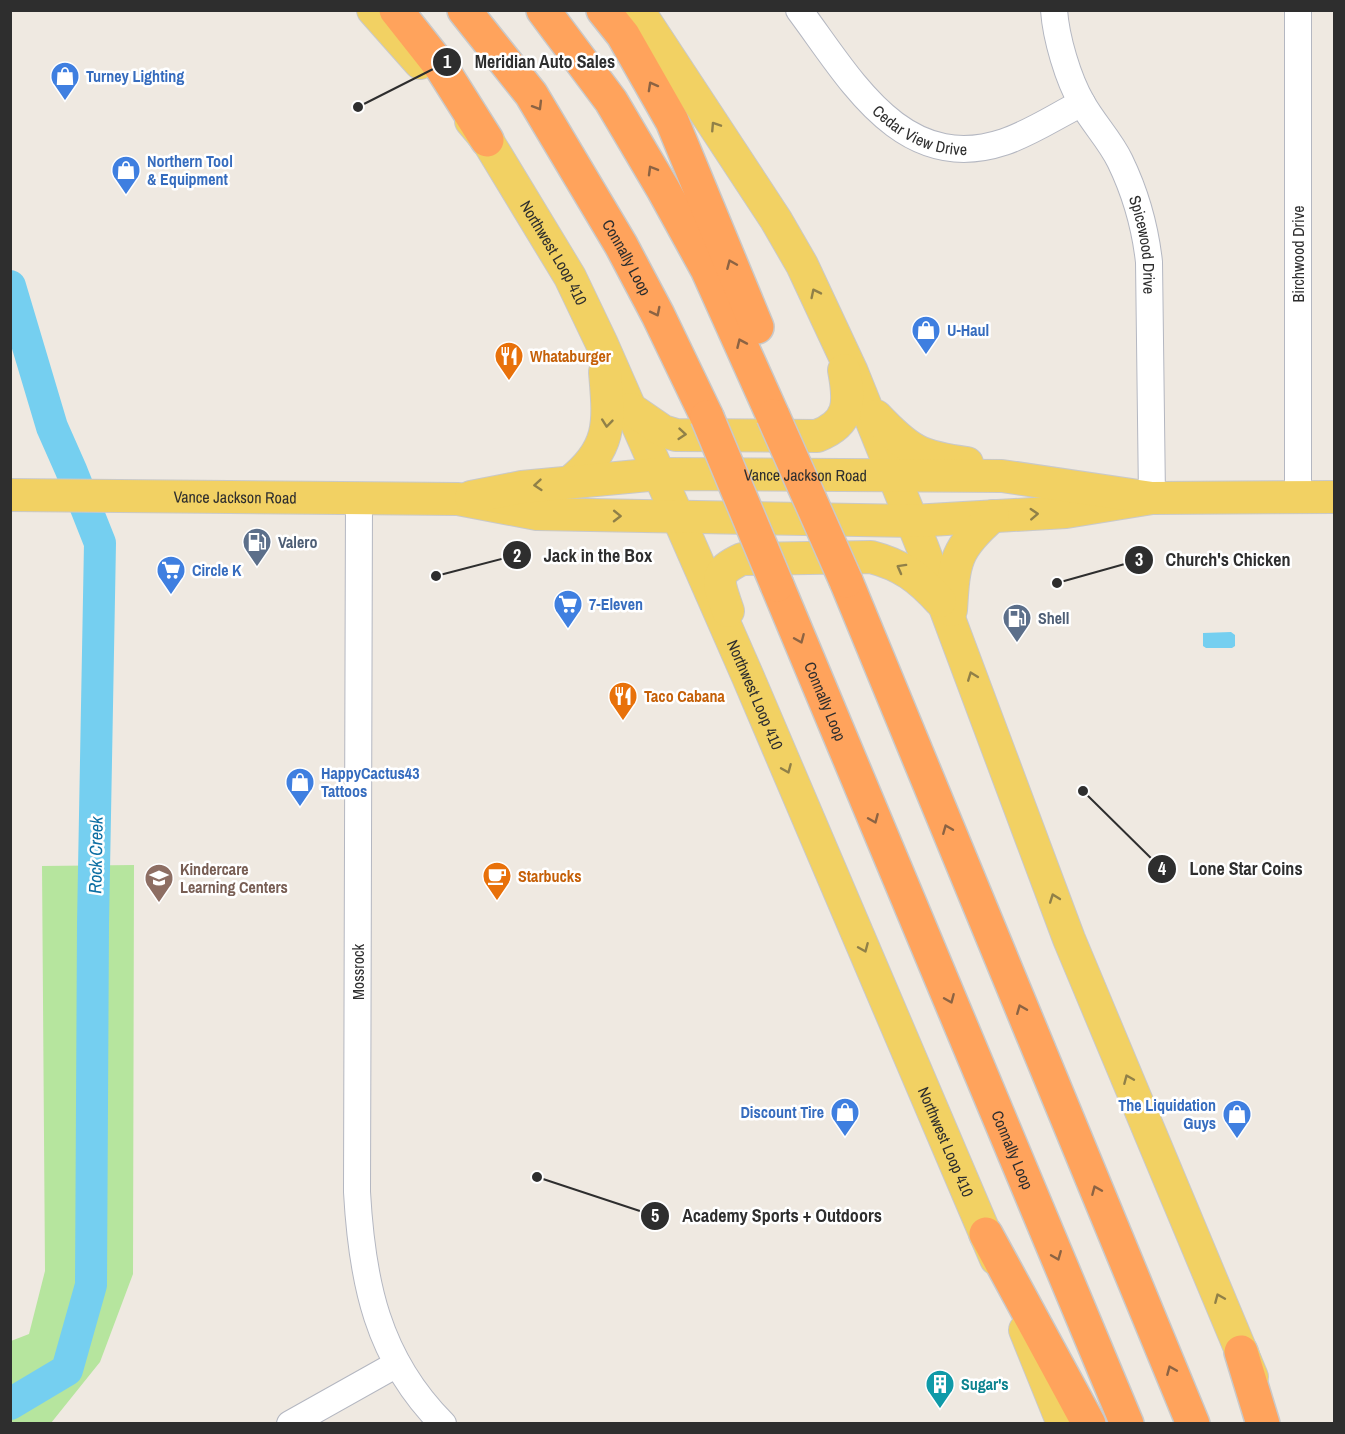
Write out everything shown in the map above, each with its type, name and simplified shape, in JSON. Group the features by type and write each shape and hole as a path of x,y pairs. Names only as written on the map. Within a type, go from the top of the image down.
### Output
{"highway":[{"path":"396,10 441,67 488,140"},
{"name":"Connally Loop","path":"464,10 531,94 626,255 707,417 1127,1424"},
{"path":"543,10 611,101 663,189 707,269 781,416 840,567 1193,1424"},
{"path":"603,10 623,35 672,121 767,351 781,416"},
{"path":"986,1234 1089,1424"},
{"path":"1241,1352 1263,1424"}],"main road":[{"name":"Northwest Loop 410","path":"373,10 488,140 570,278 602,344 678,516 986,1234 1063,1424"},
{"path":"638,10 776,220 801,265 867,406 948,613 1069,939 1271,1424"},
{"path":"570,482 590,463 606,434 609,415 602,344"},
{"path":"631,409 663,430 676,435 818,436 831,430 842,419 848,406 848,392 840,346"},
{"path":"867,406 899,440 913,450 938,459 969,463 1002,476"},
{"name":"Vance Jackson Road","path":"458,499 522,487 659,474 1002,476 1152,498 1335,497"},
{"name":"Vance Jackson Road","path":"14,495 458,499 537,514 912,521 1066,512 1152,498"},
{"path":"948,613 958,555 976,531 993,516"},
{"path":"747,677 719,583 722,572 731,564 742,559 871,556 900,567 921,580 948,613"}],"street":[{"name":"Cedar View Drive","path":"799,10 864,98 895,126 928,144 966,149 1003,143 1021,136 1082,103"},
{"name":"Spicewood Drive","path":"1054,10 1063,54 1082,103 1119,159 1136,197 1147,240 1152,498"},
{"name":"Birchwood Drive","path":"1298,10 1298,497"},
{"name":"Mossrock","path":"359,498 357,1192 360,1240 372,1302 397,1364 415,1391 443,1424"},
{"path":"290,1424 397,1364"}],"green space":[{"path":"134,865 133,1274 100,1362 51,1423 11,1423 11,1341 29,1334 45,1271 42,866"}],"water":[{"path":"1231,632 1235,635 1235,646 1232,648 1203,646 1203,633"}],"waterway":[{"name":"Rock Creek","path":"10,286 52,427 100,543 93,924 91,1285 67,1370 10,1404"}],"place":[{"name":"Turney Lighting","path":"65,102"},
{"name":"Meridian Auto Sales","path":"358,107"},
{"name":"Northern Tool & Equipment","path":"126,196"},
{"name":"U-Haul","path":"926,356"},
{"name":"Whataburger","path":"509,382"},
{"name":"Valero","path":"257,568"},
{"name":"Jack in the Box","path":"436,576"},
{"name":"Church's Chicken","path":"1057,583"},
{"name":"Circle K","path":"171,596"},
{"name":"7-Eleven","path":"568,630"},
{"name":"Shell","path":"1017,644"},
{"name":"Taco Cabana","path":"623,722"},
{"name":"Lone Star Coins","path":"1083,791"},
{"name":"HappyCactus43 Tattoos","path":"300,808"},
{"name":"Starbucks","path":"497,902"},
{"name":"Kindercare Learning Centers","path":"159,904"},
{"name":"Discount Tire","path":"845,1138"},
{"name":"The Liquidation Guys","path":"1237,1140"},
{"name":"Academy Sports + Outdoors","path":"537,1177"},
{"name":"Sugar's","path":"940,1410"}]}
